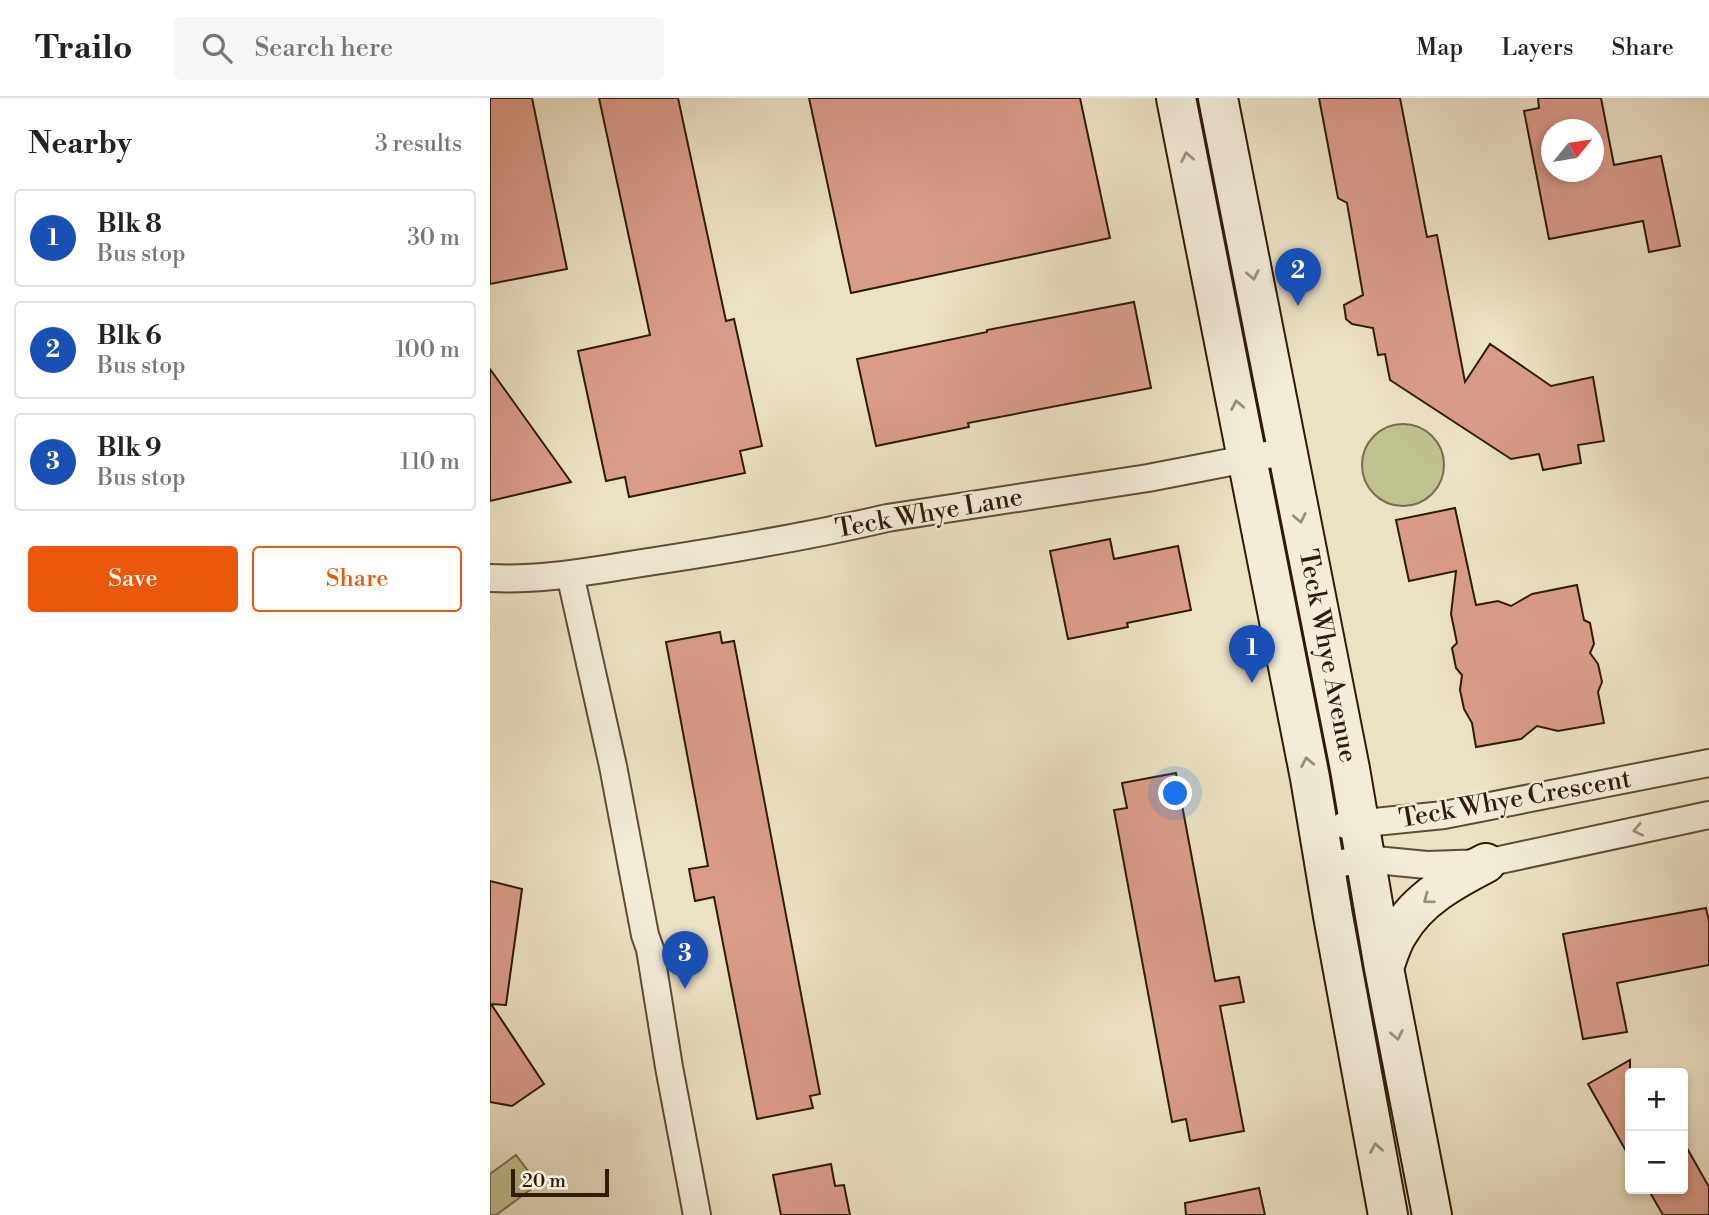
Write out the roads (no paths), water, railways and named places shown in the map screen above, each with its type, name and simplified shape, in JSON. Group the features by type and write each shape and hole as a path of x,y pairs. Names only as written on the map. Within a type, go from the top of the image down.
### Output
{"main road":[{"name":"Teck Whye Avenue","path":"1176,98 1319,829 1388,1215"},
{"name":"Teck Whye Avenue","path":"1218,98 1350,769 1384,968 1432,1215"},
{"path":"1384,968 1398,932 1418,906 1454,879 1486,863"}],"street":[{"name":"Teck Whye Lane","path":"490,578 520,579 570,574 713,552 887,518 1148,478 1287,451"},
{"path":"570,574 650,948 697,1215"},
{"name":"Teck Whye Crescent","path":"1325,866 1362,841 1444,815 1709,762"},
{"name":"Teck Whye Crescent","path":"1319,829 1362,841 1427,865 1486,863 1709,816"}],"place":[{"name":"Blk 6","path":"1298,306"},
{"name":"Blk 8","path":"1252,683"},
{"name":"Blk 9","path":"685,989"}]}
